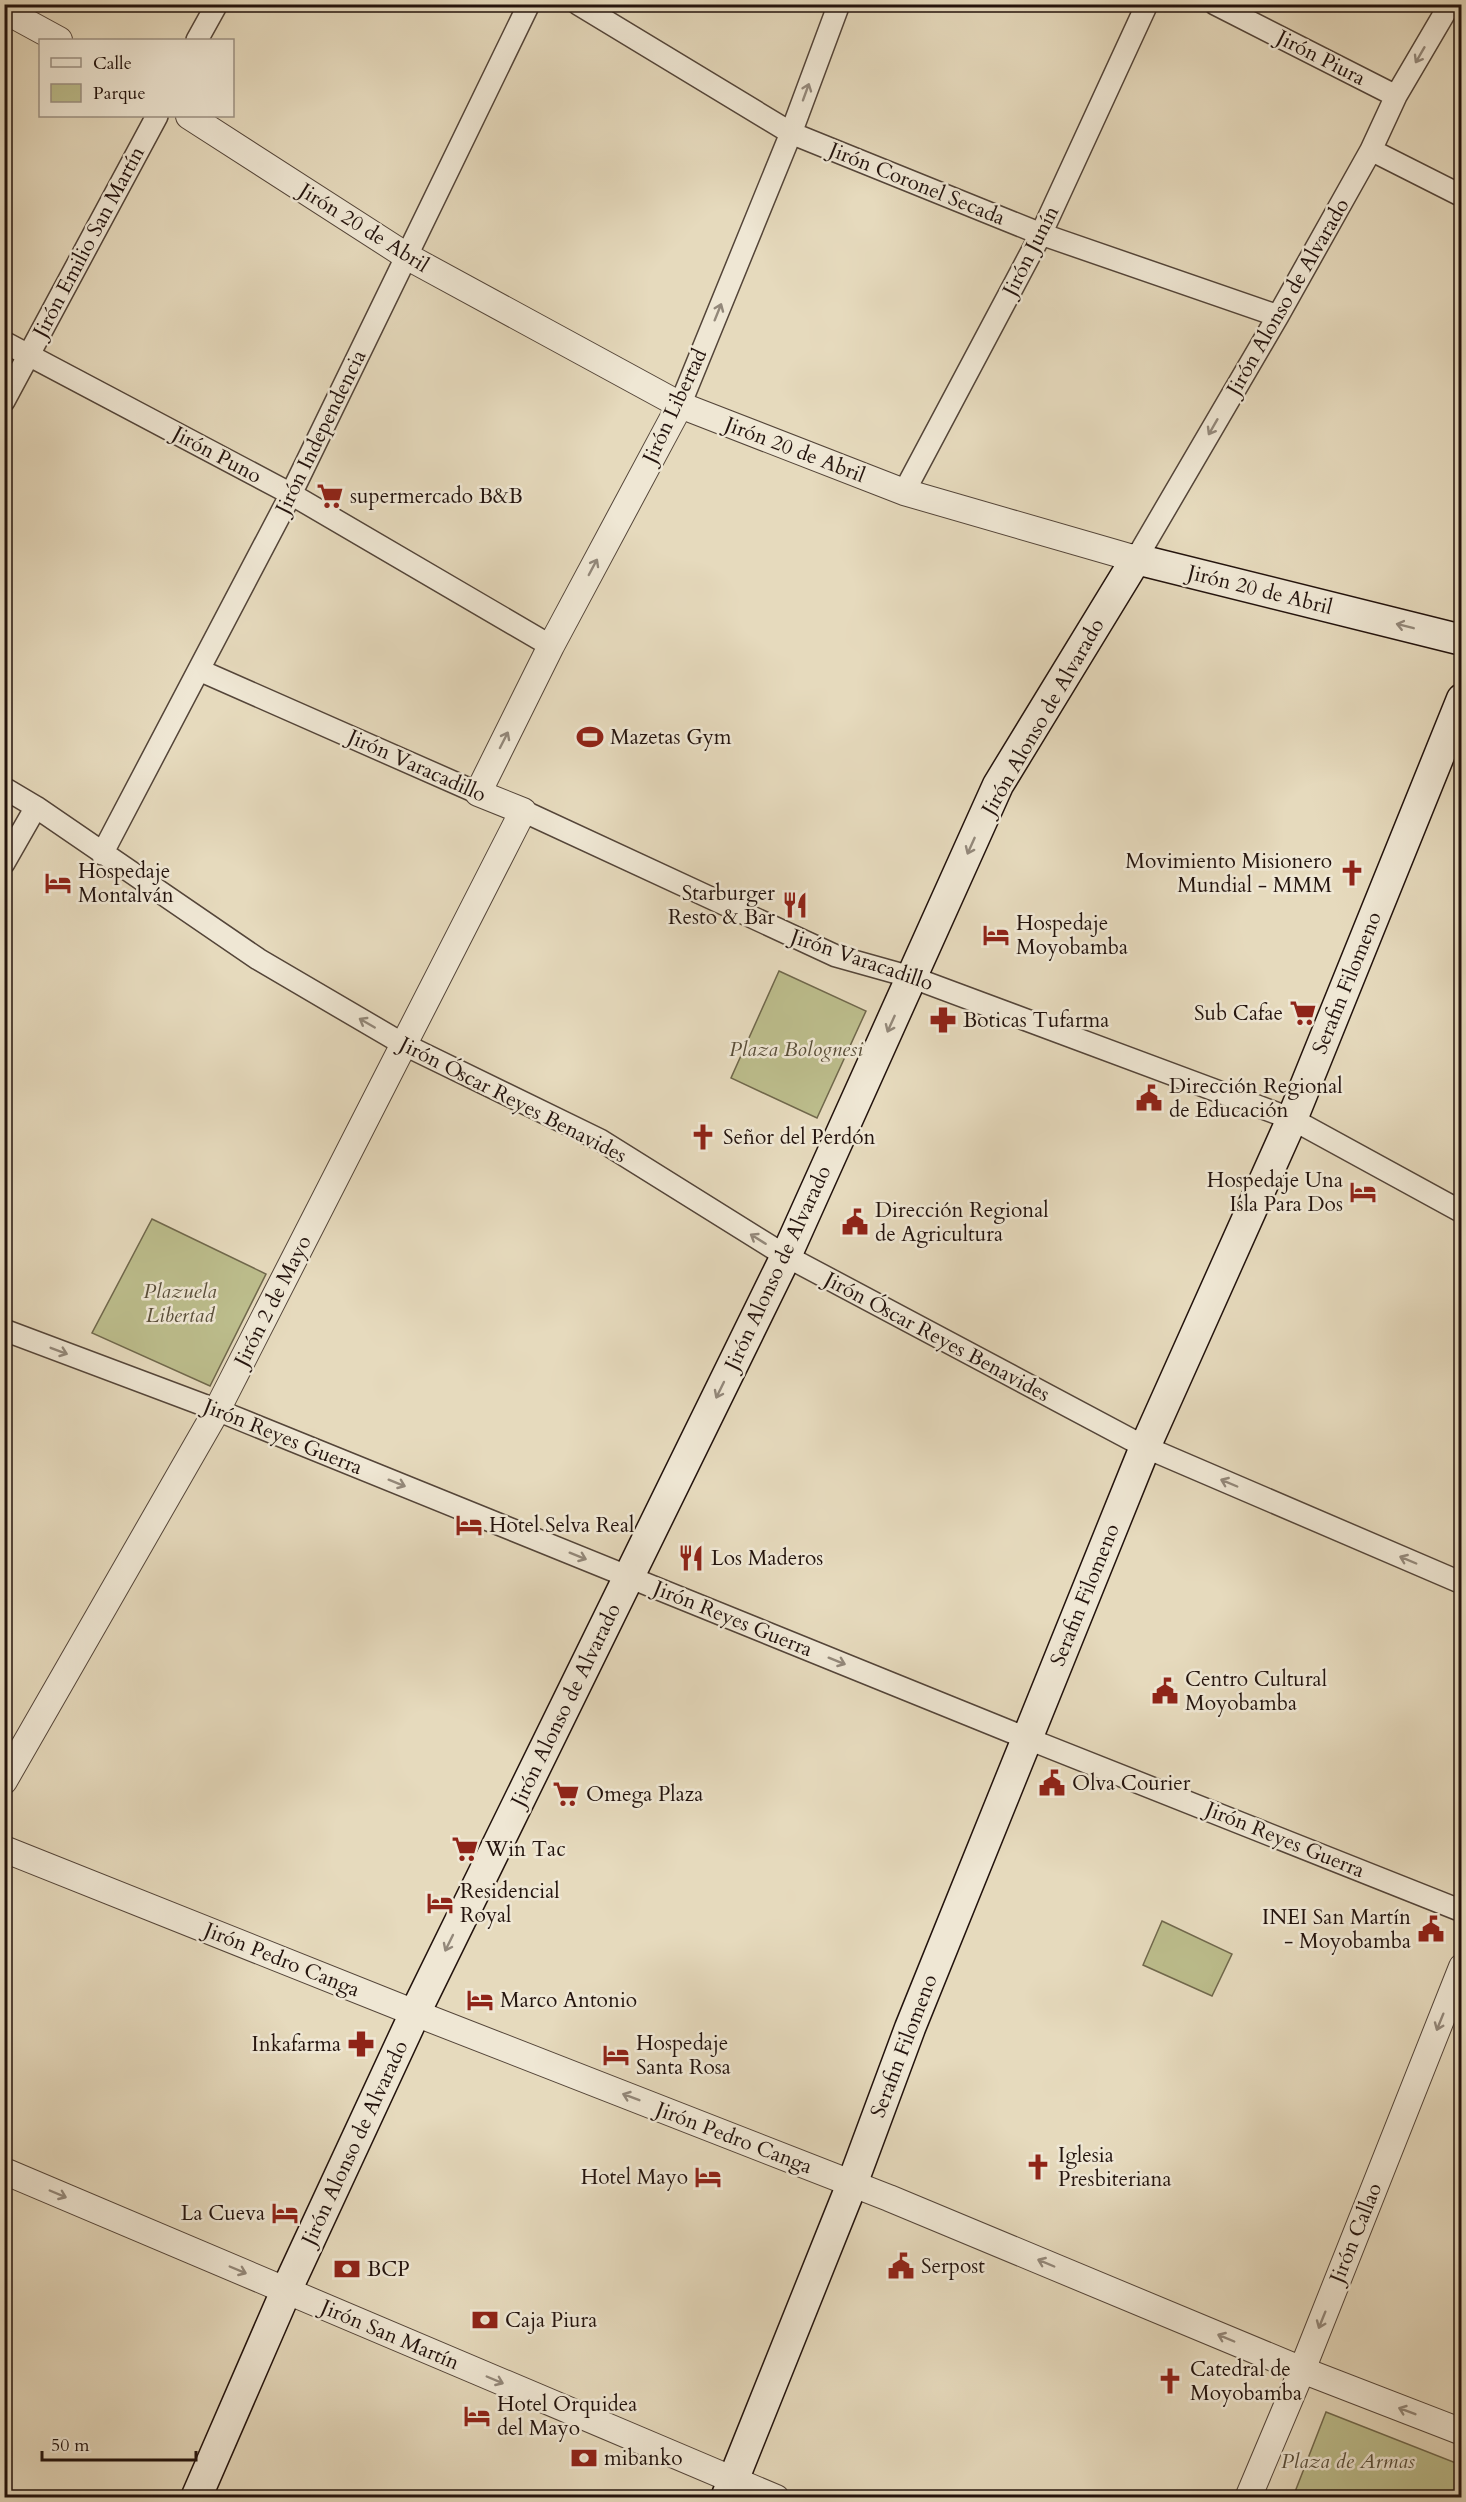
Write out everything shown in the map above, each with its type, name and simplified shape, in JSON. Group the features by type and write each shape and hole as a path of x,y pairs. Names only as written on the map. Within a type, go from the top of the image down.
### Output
{"main road":[{"name":"Jirón 20 de Abril","path":"1136,559 1461,640"},
{"name":"Jirón Alonso de Alvarado","path":"196,2498 286,2291 415,2013 604,1629 627,1576 786,1256 998,784 1136,559"},
{"name":"Serafin Filomeno","path":"729,2489 852,2184 914,2018 1144,1447 1292,1119 1461,699"}],"street":[{"path":"198,39 217,4"},
{"name":"Jirón Independencia","path":"102,854 291,494 529,4"},
{"name":"Jirón Coronel Secada","path":"578,4 791,133 1041,234 1278,316"},
{"name":"Jirón Libertad","path":"478,793 551,646 680,405 791,133 839,4"},
{"name":"Jirón Junín","path":"904,492 1041,234 1147,4"},
{"name":"Jirón Piura","path":"1215,4 1396,96"},
{"name":"Jirón Alonso de Alvarado","path":"1136,559 1278,316 1371,150 1396,96 1450,4"},
{"path":"4,10 57,39"},
{"name":"Jirón Emilio San Martín","path":"4,401 156,117"},
{"name":"Jirón 20 de Abril","path":"191,117 408,257 680,405 904,492 1136,559"},
{"path":"1371,150 1461,196"},
{"name":"Jirón Puno","path":"4,342 291,494 551,646"},
{"name":"Jirón Varacadillo","path":"199,670 523,811 836,956 911,977 1292,1119 1461,1212"},
{"name":"Jirón Óscar Reyes Benavides","path":"4,788 36,807 258,959 403,1044 600,1140 786,1256 1144,1447 1461,1583"},
{"path":"4,863 36,807"},
{"name":"Jirón 2 de Mayo","path":"4,1781 217,1410 523,811"},
{"name":"Jirón Reyes Guerra","path":"4,1330 217,1410 1026,1738 1461,1911"},
{"name":"Jirón Pedro Canga","path":"4,1849 852,2184 1302,2370 1461,2432"},
{"name":"Jirón Callao","path":"1248,2498 1302,2370 1461,1967"},
{"name":"Jirón San Martín","path":"4,2171 286,2291 729,2489 776,2498"}],"green space":[{"name":"Plaza Bolognesi","path":"779,971 866,1011 817,1118 731,1078"},
{"name":"Plazuela Libertad","path":"152,1219 266,1274 210,1386 92,1333"},
{"path":"1162,1921 1232,1954 1212,1996 1143,1965"},
{"name":"Plaza de Armas","path":"1326,2412 1461,2465 1461,2497 1293,2497"}],"place":[{"name":"supermercado B&B","path":"330,496"},
{"name":"Mazetas Gym","path":"590,737"},
{"name":"Movimiento Misionero Mundial - MMM","path":"1352,873"},
{"name":"Hospedaje Montalván","path":"58,883"},
{"name":"Starburger Resto & Bar","path":"795,905"},
{"name":"Hospedaje Moyobamba","path":"996,935"},
{"name":"Sub Cafae","path":"1303,1013"},
{"name":"Boticas Tufarma","path":"943,1020"},
{"name":"Dirección Regional de Educación","path":"1149,1098"},
{"name":"Señor del Perdón","path":"703,1137"},
{"name":"Hospedaje Una Isla Para Dos","path":"1363,1192"},
{"name":"Dirección Regional de Agricultura","path":"855,1222"},
{"name":"Hotel Selva Real","path":"469,1525"},
{"name":"Los Maderos","path":"691,1558"},
{"name":"Centro Cultural Moyobamba","path":"1165,1691"},
{"name":"Olva Courier","path":"1052,1783"},
{"name":"Omega Plaza","path":"566,1794"},
{"name":"Win Tac","path":"465,1849"},
{"name":"Residencial Royal","path":"440,1903"},
{"name":"INEI San Martín - Moyobamba","path":"1431,1929"},
{"name":"Marco Antonio","path":"480,2000"},
{"name":"Inkafarma","path":"361,2044"},
{"name":"Hospedaje Santa Rosa","path":"616,2055"},
{"name":"Iglesia Presbiteriana","path":"1038,2167"},
{"name":"Hotel Mayo","path":"708,2177"},
{"name":"La Cueva","path":"285,2213"},
{"name":"Serpost","path":"901,2266"},
{"name":"BCP","path":"347,2269"},
{"name":"Caja Piura","path":"485,2320"},
{"name":"Catedral de Moyobamba","path":"1170,2381"},
{"name":"Hotel Orquidea del Mayo","path":"477,2416"},
{"name":"mibanko","path":"584,2458"}]}
